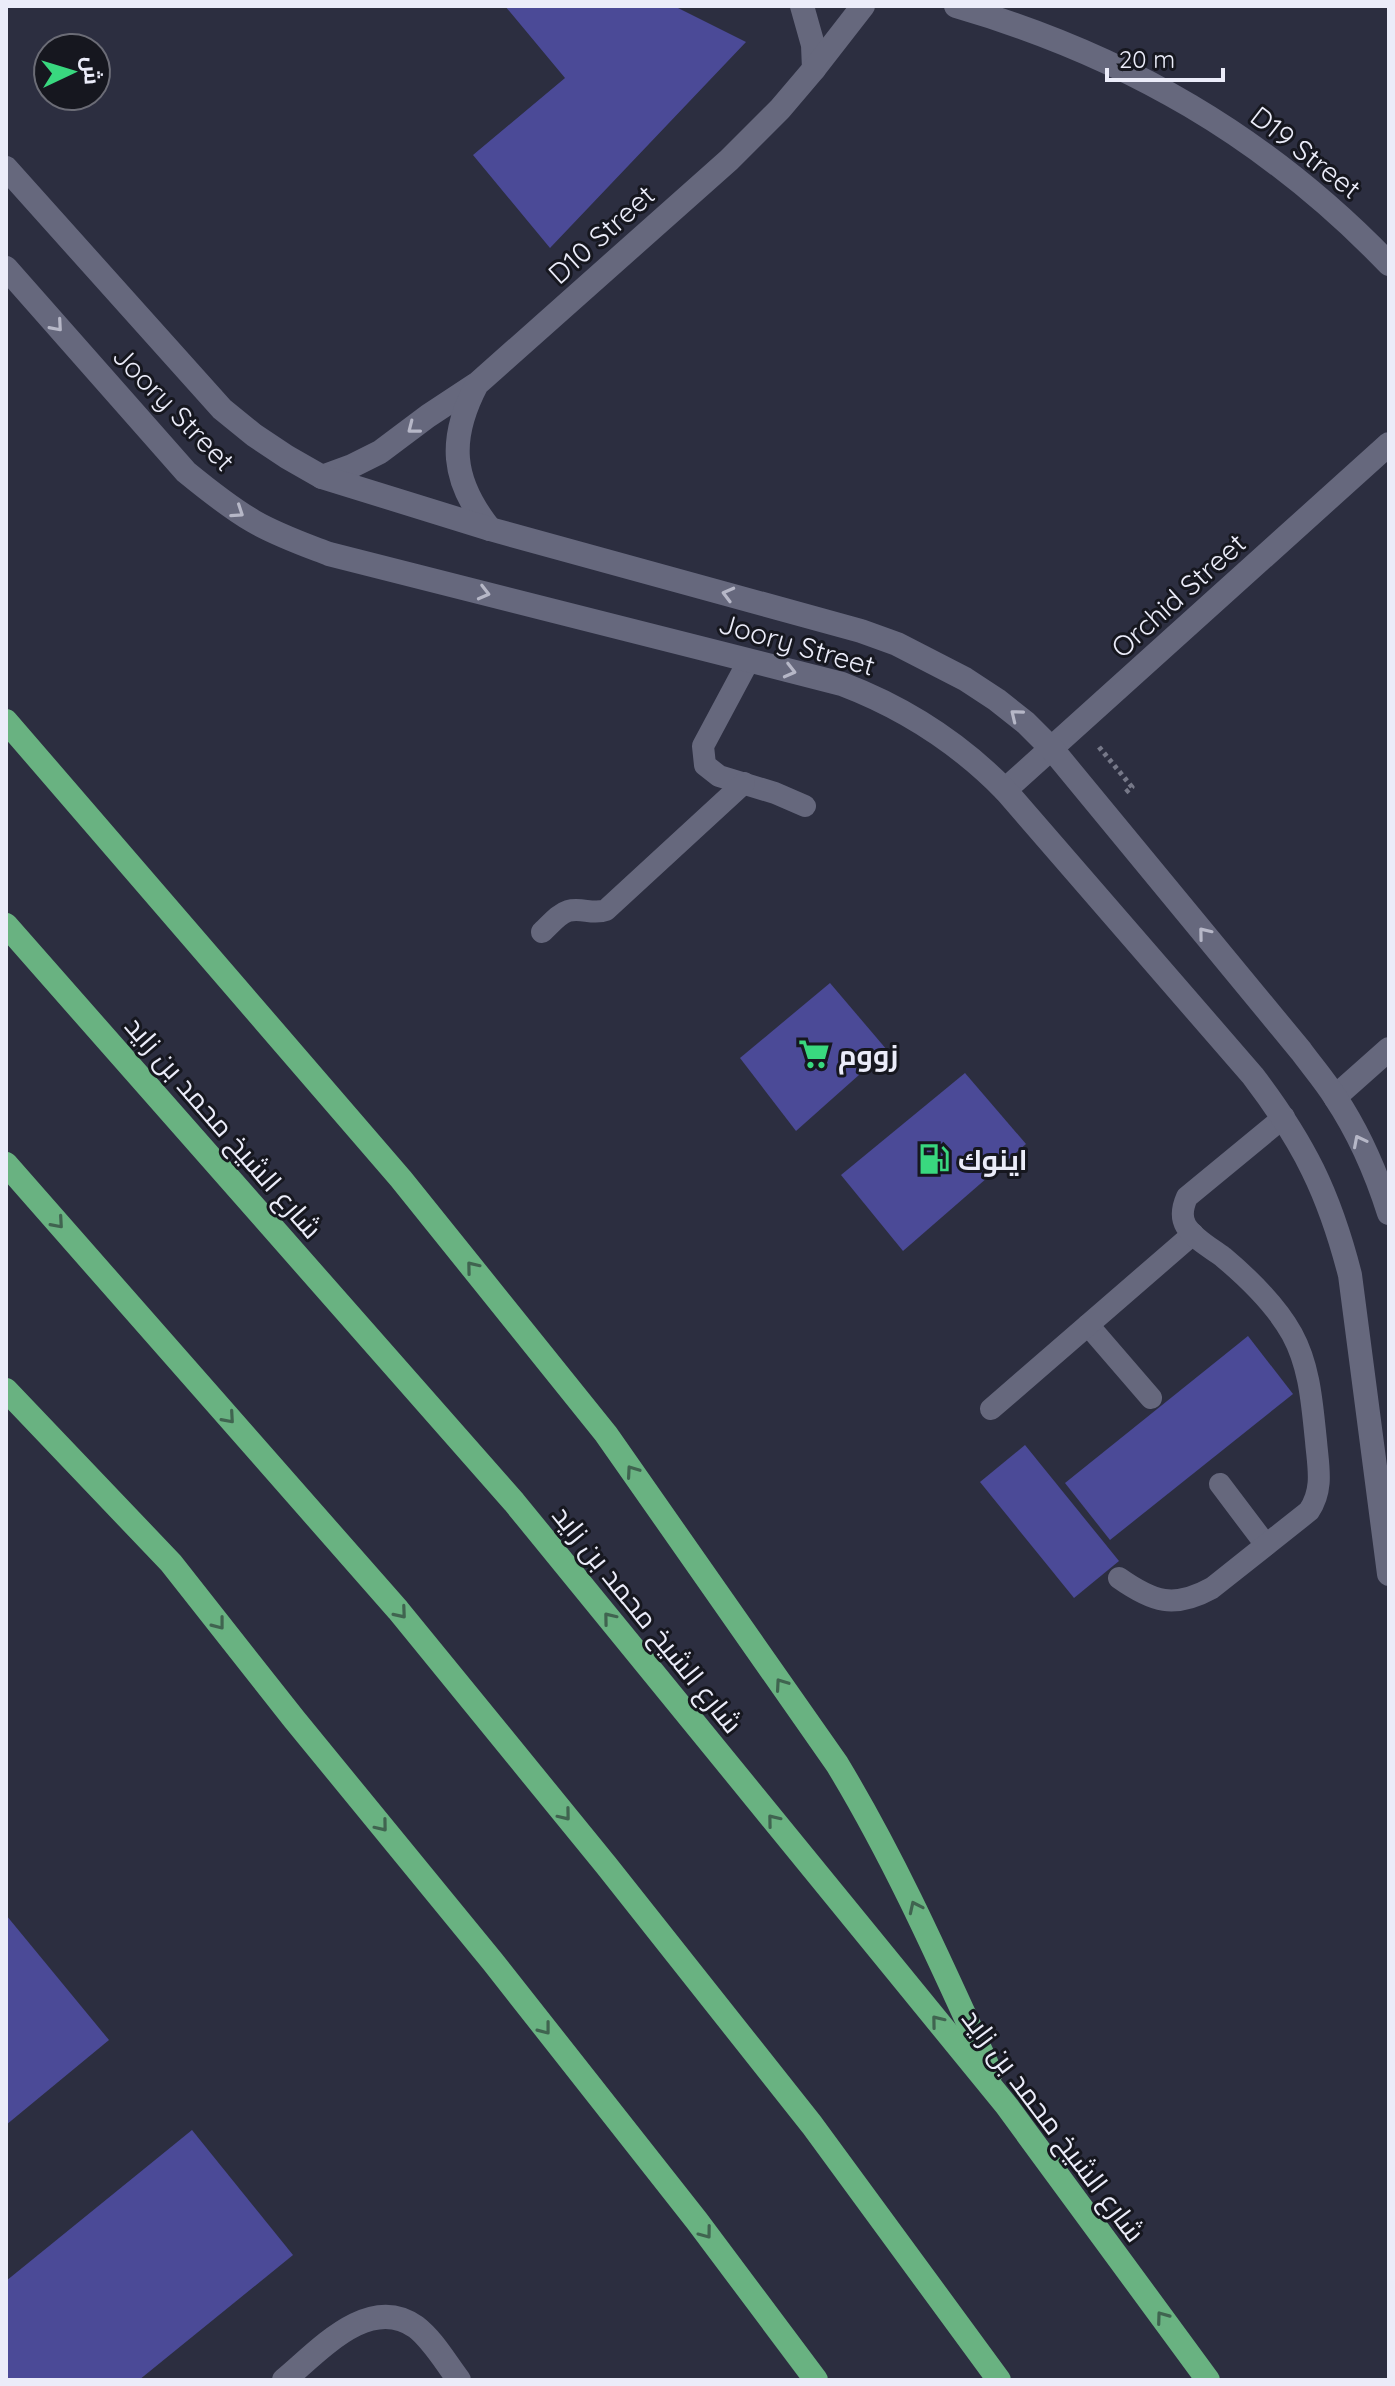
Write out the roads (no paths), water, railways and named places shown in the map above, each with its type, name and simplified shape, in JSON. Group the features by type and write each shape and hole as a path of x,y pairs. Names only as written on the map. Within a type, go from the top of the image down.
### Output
{"highway":[{"path":"6,721 401,1179 606,1434 837,1764 864,1808 896,1868 1006,2105"},
{"name":"شارع الشيخ محمد بن زايد","path":"6,925 514,1502 1006,2105 1208,2380"},
{"path":"6,1164 408,1622 802,2112 999,2380"},
{"path":"6,1390 171,1563 503,1974 697,2221 816,2380"},
{"path":"6,1414 171,1563"}],"street":[{"path":"802,6 813,45 814,69"},
{"name":"D10 Street","path":"490,529 474,509 463,485 458,459 458,433 465,408 477,384 729,160 780,109 863,6"},
{"name":"D19 Street","path":"956,6 1070,44 1134,73 1196,108 1310,189 1363,236 1389,264"},
{"name":"Joory Street","path":"6,168 222,409 254,435 322,477 490,529 861,631 932,660 986,693 1026,723 1052,749 1335,1097 1377,1178 1389,1213"},
{"name":"Joory Street","path":"6,268 186,472 253,521 329,554 842,684 879,698 914,717 978,762 1253,1076 1284,1117 1306,1154 1325,1193 1350,1275 1389,1574"},
{"path":"322,477 380,452 477,384"},
{"name":"Orchid Street","path":"1005,790 1389,444"},
{"path":"1335,1097 1389,1049"},
{"path":"284,2380 349,2327 383,2316 401,2319 416,2327 459,2380"}],"lane":[{"path":"749,660 703,746 705,765 719,776 805,806"},
{"path":"542,932 569,911 592,913 606,910 744,783"},
{"path":"1119,1578 1155,1600 1185,1600 1212,1588 1309,1511 1319,1490 1310,1387 1306,1367 1291,1332 1254,1286 1193,1234 1183,1221 1182,1213 1187,1197 1284,1117"},
{"path":"991,1409 1193,1234"},
{"path":"1088,1325 1151,1398"},
{"path":"1220,1484 1266,1545"}],"place":[{"name":"زووم","path":"814,1054"},
{"name":"اينوك","path":"934,1159"}]}
